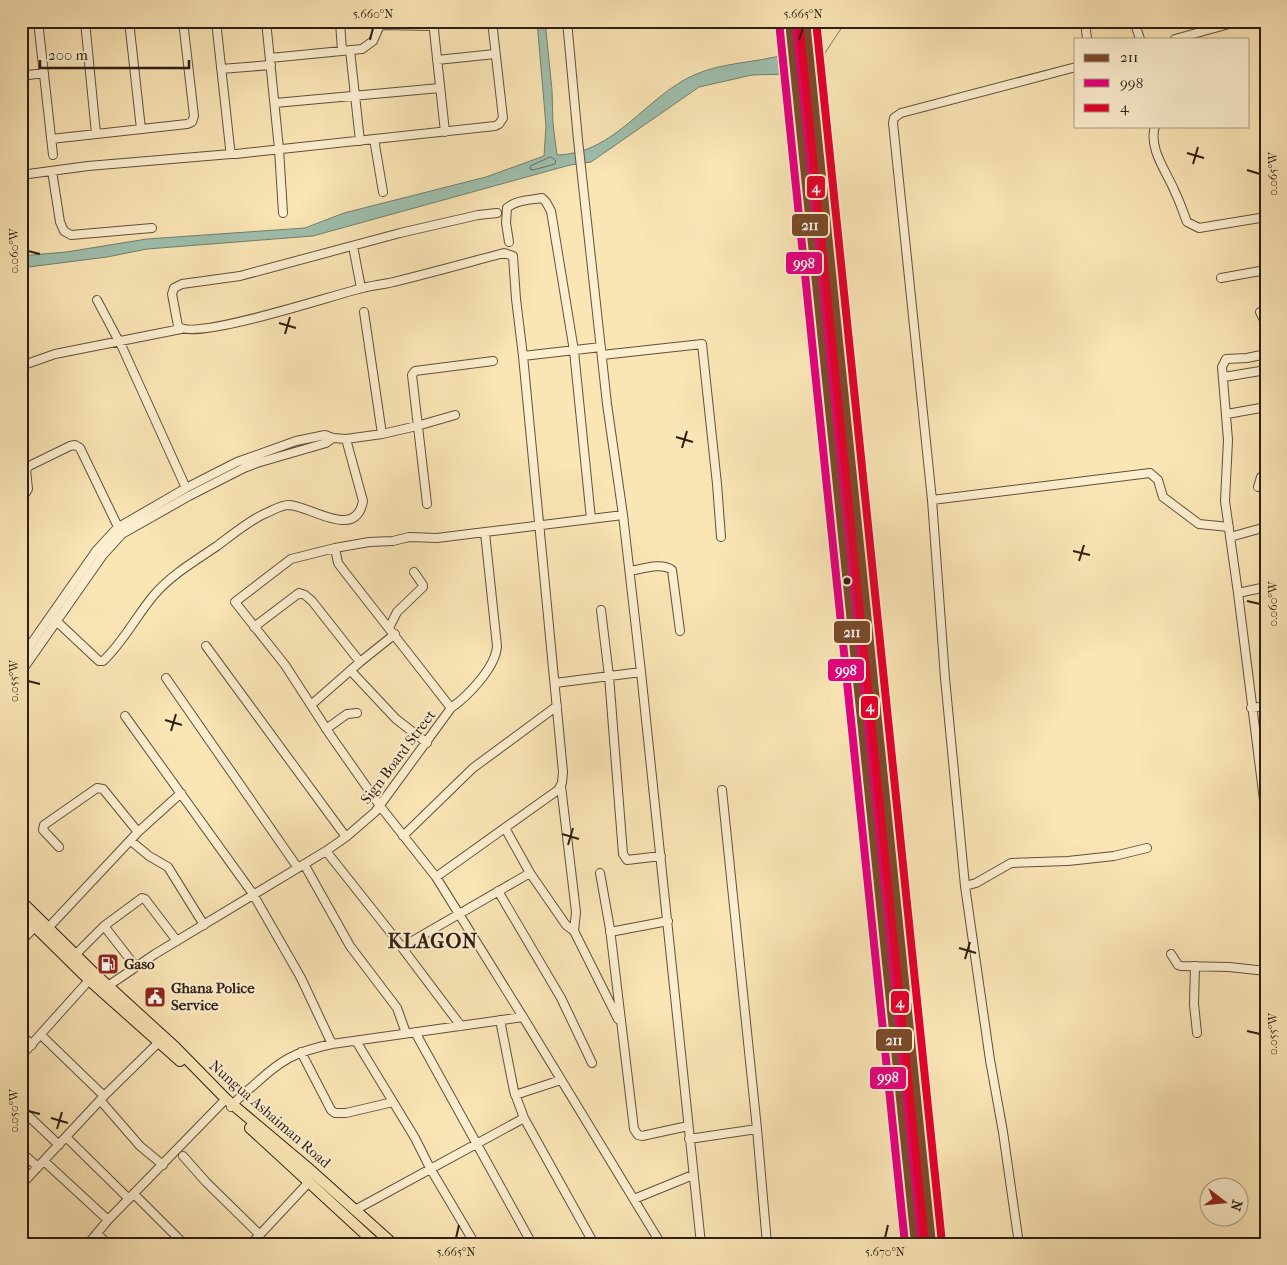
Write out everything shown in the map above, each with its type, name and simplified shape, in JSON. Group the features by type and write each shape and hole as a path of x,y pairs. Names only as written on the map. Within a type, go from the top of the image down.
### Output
{"highway":[{"path":"789,21 915,1244"},
{"path":"806,21 932,1244"}],"main road":[{"name":"Nungua Ashaiman Road","path":"21,901 75,955 92,977"},
{"name":"Nungua Ashaiman Road","path":"21,914 104,988 373,1243"},
{"name":"Nungua Ashaiman Road","path":"104,988 175,1047 228,1105 307,1167 393,1244"}],"street":[{"path":"38,21 53,155"},
{"path":"85,21 96,134"},
{"path":"129,21 141,129"},
{"path":"51,139 192,122 194,116 183,21"},
{"path":"216,21 231,154"},
{"path":"266,21 275,103 283,213"},
{"path":"360,141 355,96 339,21 380,25 433,24 445,132"},
{"path":"21,175 121,163 231,154 495,126 502,122 503,118 492,21"},
{"path":"567,21 610,432 630,571 701,1244"},
{"path":"1085,21 1087,38"},
{"path":"1134,21 1140,38"},
{"path":"1180,38 1240,21"},
{"path":"221,69 362,49 368,46 377,34 380,25"},
{"path":"437,60 495,54"},
{"path":"1019,1244 965,886 945,678 932,500 893,128 894,118 900,113 1074,68"},
{"path":"21,76 44,73"},
{"path":"275,103 440,88"},
{"path":"1154,128 1152,134 1159,161 1175,192 1187,222 1199,228 1266,217"},
{"path":"374,139 383,192"},
{"path":"52,171 60,222 64,231 71,235 152,228"},
{"path":"509,242 506,223 508,208 512,204 542,198 551,211 574,351 591,519"},
{"path":"180,329 172,294 174,288 182,284 240,276 400,233 478,215 497,214"},
{"path":"353,246 361,288"},
{"path":"21,366 55,354 118,340 180,329 186,331 212,328 292,309 361,288 388,283 504,252 513,256 558,706 563,772 561,786 576,912 574,931"},
{"path":"1221,278 1266,270"},
{"path":"97,300 118,340 186,488"},
{"path":"364,312 382,434"},
{"path":"1260,312 1266,326"},
{"path":"523,356 574,351 702,344 717,484 720,537"},
{"path":"1266,354 1247,358 1226,359 1222,367 1228,440 1224,490 1266,816"},
{"path":"427,504 411,379 412,374 415,371 494,361"},
{"path":"1224,377 1266,370"},
{"path":"1227,414 1266,407"},
{"path":"21,672 96,551 120,531 186,488 237,462 296,441 325,435 333,438 346,438 382,434 455,415"},
{"path":"120,531 244,468 326,443 333,438"},
{"path":"54,619 99,661 103,661 155,594 175,575 254,519 283,506 290,505 332,518 348,520 356,516 362,509 363,501 346,438"},
{"path":"21,500 28,489 26,470 29,466 70,446 76,445 80,448 120,531"},
{"path":"932,500 1150,473 1158,480 1163,497 1199,524 1229,527"},
{"path":"1258,487 1261,477 1266,475"},
{"path":"623,515 437,538 409,537 393,541 369,542 335,548 291,559 236,602 285,665 326,729 380,806 436,877 524,1017 661,1244"},
{"path":"1230,537 1266,528"},
{"name":"Sign Board Street","path":"104,988 136,966 326,851 346,837 375,812 451,708 459,702 487,670 496,654 485,533"},
{"path":"335,548 338,563 344,572 395,634 451,708"},
{"path":"630,571 663,566 672,570 680,631"},
{"path":"389,628 397,612 423,587 414,572"},
{"path":"1238,593 1266,588"},
{"path":"254,627 299,593 312,601 360,662"},
{"path":"601,610 623,854 626,860 632,861 661,856"},
{"path":"21,658 54,619"},
{"path":"311,705 395,634"},
{"path":"206,646 346,837"},
{"path":"351,670 396,719 427,743"},
{"path":"555,683 641,672"},
{"path":"166,678 301,866 350,946 397,1008 406,1033"},
{"path":"403,836 472,768 558,706"},
{"path":"1251,708 1266,706"},
{"path":"326,729 346,714 357,713"},
{"path":"125,716 253,894 301,978 332,1044"},
{"path":"436,877 506,828 561,786"},
{"path":"59,847 43,830 44,825 97,788 103,789 138,832"},
{"path":"722,790 758,1129 767,1244"},
{"path":"48,928 138,832 181,793"},
{"path":"506,828 530,873 566,925 574,931 621,1024"},
{"path":"131,841 149,856 168,867 204,925"},
{"path":"965,886 976,884 1011,863 1114,856 1147,848"},
{"path":"326,851 402,947 461,1026"},
{"path":"402,947 530,873"},
{"path":"600,873 610,932 634,1129 642,1136 688,1126"},
{"path":"498,891 561,998 592,1063"},
{"path":"75,955 104,926 142,898 145,899 177,941"},
{"path":"610,932 668,920"},
{"path":"104,926 136,966"},
{"path":"21,941 35,927"},
{"path":"1171,954 1178,965 1181,966 1229,967 1266,971"},
{"path":"1196,966 1194,1004 1197,1033"},
{"path":"21,1056 92,977"},
{"path":"88,1244 108,1220 163,1165 228,1105 288,1058 301,1052 332,1044 524,1017"},
{"path":"500,1020 515,1095 524,1118 594,1244"},
{"path":"415,1032 478,1143 532,1244"},
{"path":"21,1034 32,1045"},
{"path":"41,1035 102,1098 140,1146 163,1165"},
{"path":"356,1040 415,1138 430,1168 475,1244"},
{"path":"21,1185 102,1098 159,1042"},
{"path":"301,1052 331,1110 335,1113 346,1113 393,1102"},
{"path":"515,1095 561,1080"},
{"path":"21,1109 58,1144"},
{"path":"356,1210 524,1118"},
{"path":"689,1139 758,1129"},
{"path":"66,1137 184,1244"},
{"path":"21,1152 38,1167"},
{"path":"183,1156 206,1182 259,1234"},
{"path":"44,1160 108,1220"},
{"path":"634,1199 693,1175"},
{"path":"251,1244 309,1182"},
{"path":"97,1234 108,1244"}],"water":[{"path":"537,21 545,21 557,155 578,152 596,145 629,123 676,85 694,75 716,67 787,54 789,74 752,75 699,87 591,162 570,165 313,236 147,249 107,257 21,268 21,256 66,252 147,239 305,228 344,213 486,177 544,156 546,126"}],"waterway":[{"path":"814,60 821,59 846,21"},
{"path":"797,62 806,61"}],"transit line":[{"name":"211","path":"789,21 915,1244"},
{"name":"4","path":"799,21 925,1243"},
{"name":"211","path":"806,21 932,1244"},
{"name":"4","path":"816,21 942,1243"},
{"name":"998","path":"779,22 905,1244"},
{"name":"998","path":"796,22 922,1244"}],"place":[{"name":"Gaso","path":"108,964"},
{"name":"Ghana Police Service","path":"155,997"}],"district":[{"name":"KLAGON","path":"433,941"}]}
